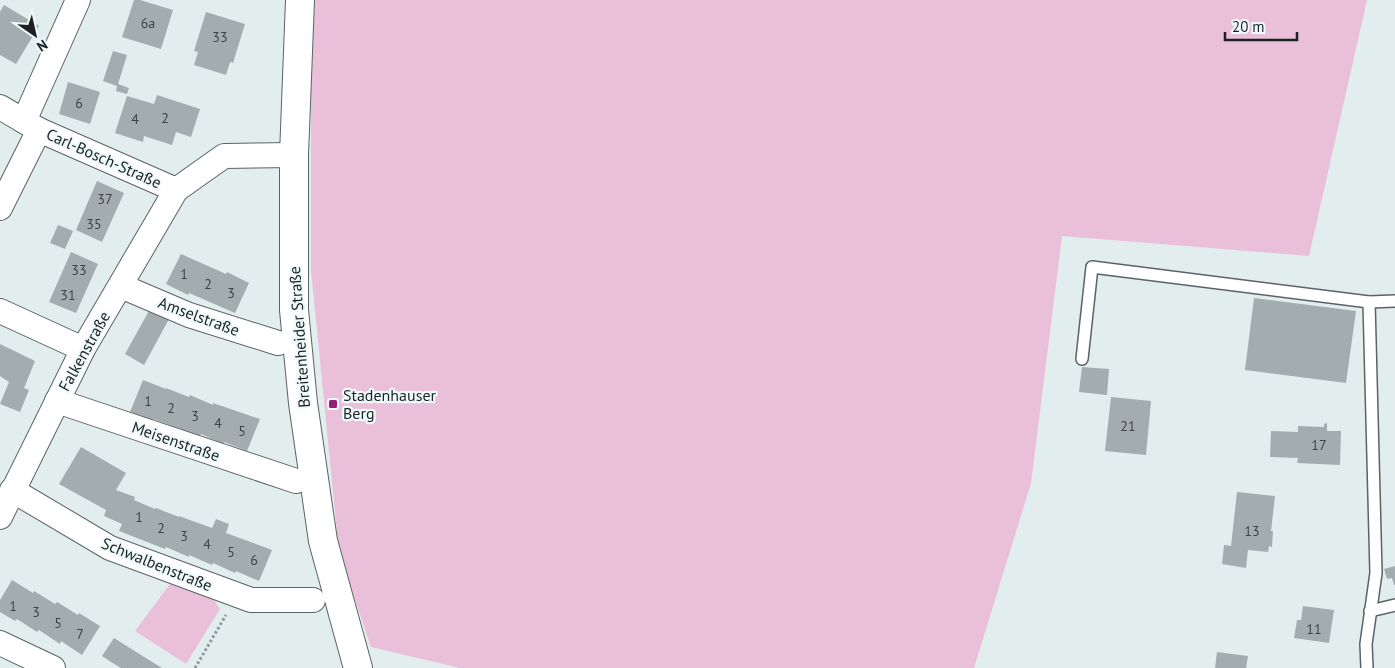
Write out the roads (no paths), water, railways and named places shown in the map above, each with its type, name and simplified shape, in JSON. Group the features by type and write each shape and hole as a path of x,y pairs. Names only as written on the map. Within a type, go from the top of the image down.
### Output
{"street":[{"path":"0,208 78,0"},
{"name":"Breitenheider Straße","path":"300,0 294,155 294,310 303,403 323,541 358,668"},
{"name":"Carl-Bosch-Straße","path":"0,107 31,125 176,190 224,156 294,155"},
{"name":"Falkenstraße","path":"0,517 83,349 176,190"},
{"name":"Amselstraße","path":"121,286 190,315 278,343"},
{"path":"0,310 83,349"},
{"name":"Meisenstraße","path":"57,401 296,481"},
{"name":"Schwalbenstraße","path":"12,490 110,548 237,595 251,600 313,600"},
{"path":"0,643 53,668"}],"lane":[{"path":"1082,359 1092,267 1369,302 1395,302"},
{"path":"1366,668 1366,644 1376,573 1369,302"},
{"path":"1370,611 1395,605"}],"place":[{"name":"Stadenhauser Berg","path":"333,404"}]}
